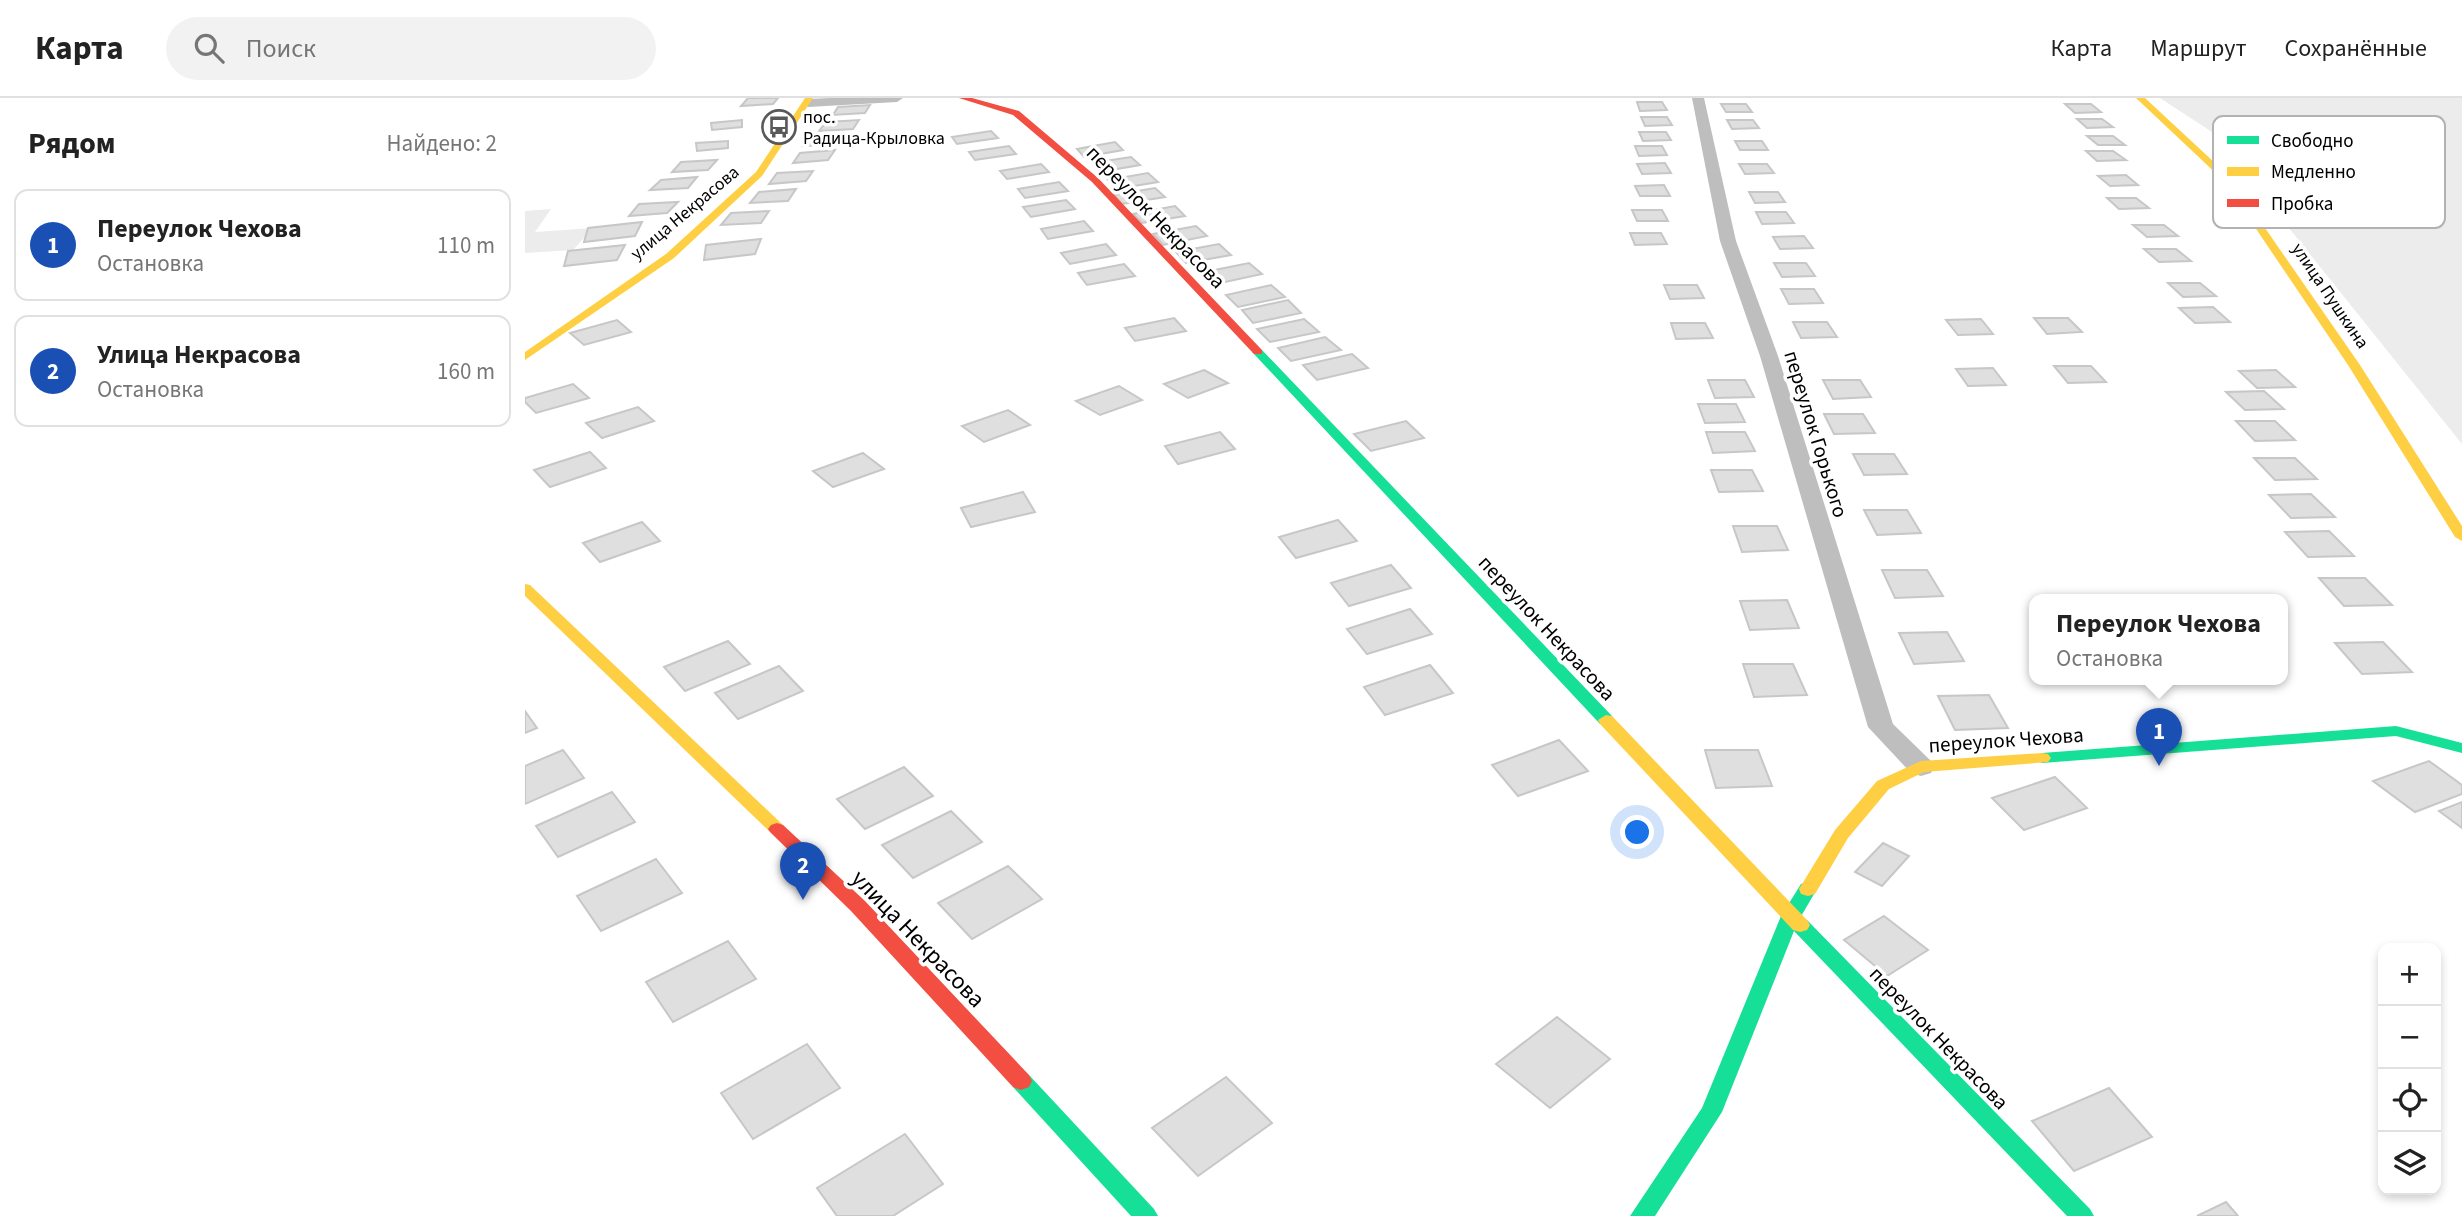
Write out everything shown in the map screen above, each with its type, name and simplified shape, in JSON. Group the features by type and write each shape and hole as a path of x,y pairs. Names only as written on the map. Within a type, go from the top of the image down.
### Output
{"street":[{"path":"809,101 897,98"},
{"name":"переулок Некрасова","path":"963,98 1016,113 1095,180 1791,916 2082,1216"},
{"name":"переулок Горького","path":"1698,98 1728,241 1769,356 1881,727 1921,767"},
{"name":"улица Пушкина","path":"2140,98 2213,166"},
{"name":"улица Некрасова","path":"525,357 670,256 759,174 809,101"},
{"name":"улица Пушкина","path":"2260,228 2354,365 2462,537"},
{"name":"улица Некрасова","path":"525,588 858,906 1146,1216"},
{"name":"переулок Чехова","path":"1642,1216 1711,1112 1791,916 1841,834 1883,785 1921,767 2396,731 2462,748"}],"shaded area":[{"path":"2160,98 2462,98 2462,444 2289,228 2445,228 2445,116 2213,116 2212,132"},
{"path":"551,209 535,232 593,228 573,250 525,253 525,211"}],"building":[{"path":"748,98 778,98 773,104 741,106"},
{"path":"1637,102 1662,102 1667,110 1640,111"},
{"path":"1721,104 1746,104 1752,112 1726,112"},
{"path":"2065,104 2091,104 2101,112 2075,113"},
{"path":"870,105 865,113 833,115 838,107"},
{"path":"1641,117 1667,117 1672,125 1645,126"},
{"path":"2077,119 2102,119 2113,127 2087,128"},
{"path":"742,120 742,127 712,130 711,123"},
{"path":"859,120 853,129 819,131 826,122"},
{"path":"1727,120 1753,120 1759,128 1732,129"},
{"path":"991,131 998,138 957,144 952,137"},
{"path":"1639,132 1666,132 1671,140 1643,141"},
{"path":"844,135 837,144 803,146 810,137"},
{"path":"2087,136 2113,136 2125,145 2098,145"},
{"path":"728,141 728,148 697,151 696,143"},
{"path":"1735,141 1762,141 1768,150 1740,150"},
{"path":"1115,142 1123,150 1084,157 1077,149"},
{"path":"1009,146 1016,154 975,160 969,152"},
{"path":"1635,146 1662,146 1667,155 1639,156"},
{"path":"835,150 828,160 793,163 800,153"},
{"path":"2086,151 2113,151 2126,160 2097,161"},
{"path":"1131,157 1140,165 1100,172 1092,163"},
{"path":"717,160 708,170 672,172 681,162"},
{"path":"1665,163 1671,173 1642,174 1637,164"},
{"path":"1041,164 1049,172 1007,179 1000,171"},
{"path":"1739,164 1767,164 1774,173 1745,174"},
{"path":"813,171 806,181 769,184 777,173"},
{"path":"1148,173 1158,182 1116,189 1108,180"},
{"path":"2126,175 2138,185 2110,186 2098,176"},
{"path":"697,177 688,188 650,190 661,180"},
{"path":"1059,182 1068,191 1025,198 1018,189"},
{"path":"1664,185 1670,196 1640,196 1635,186"},
{"path":"1155,188 1165,197 1122,204 1114,195"},
{"path":"796,189 788,201 750,203 759,192"},
{"path":"1749,192 1778,192 1785,202 1755,203"},
{"path":"2107,198 2136,198 2149,208 2119,209"},
{"path":"1066,200 1075,209 1031,217 1023,207"},
{"path":"678,202 667,213 629,216 639,204"},
{"path":"1175,206 1185,216 1142,223 1133,214"},
{"path":"1632,210 1662,210 1668,221 1637,221"},
{"path":"769,211 761,223 721,225 731,213"},
{"path":"1756,212 1786,212 1794,223 1762,224"},
{"path":"1084,221 1093,231 1048,239 1041,229"},
{"path":"642,222 635,236 584,242 588,228"},
{"path":"2133,225 2164,225 2178,236 2147,237"},
{"path":"1196,226 1207,236 1163,245 1153,234"},
{"path":"1630,233 1661,233 1667,244 1635,245"},
{"path":"1804,236 1813,248 1780,249 1773,237"},
{"path":"761,239 755,254 704,260 706,245"},
{"path":"1106,244 1116,255 1070,264 1061,253"},
{"path":"1219,244 1231,255 1186,263 1176,252"},
{"path":"625,245 617,260 564,266 568,251"},
{"path":"2144,249 2176,249 2191,261 2159,262"},
{"path":"1249,263 1262,274 1216,284 1205,272"},
{"path":"1774,263 1806,263 1815,276 1782,277"},
{"path":"1124,264 1135,276 1087,285 1078,273"},
{"path":"2168,283 2200,283 2216,296 2183,297"},
{"path":"1271,285 1285,297 1238,307 1226,295"},
{"path":"1664,285 1697,285 1704,298 1670,299"},
{"path":"1781,289 1814,289 1823,303 1789,304"},
{"path":"1288,300 1301,313 1253,323 1242,310"},
{"path":"2213,307 2230,322 2195,323 2179,308"},
{"path":"1174,318 1186,331 1135,341 1125,328"},
{"path":"2034,318 2068,318 2082,332 2047,334"},
{"path":"1304,319 1319,332 1270,342 1257,329"},
{"path":"1981,319 1993,334 1958,335 1946,320"},
{"path":"617,320 631,332 584,345 570,333"},
{"path":"1793,322 1827,322 1837,337 1801,338"},
{"path":"1671,323 1705,323 1713,338 1676,339"},
{"path":"1325,337 1341,350 1291,361 1278,348"},
{"path":"1352,354 1368,368 1317,380 1303,365"},
{"path":"2054,366 2091,366 2106,382 2068,383"},
{"path":"1993,368 2006,385 1968,386 1956,369"},
{"path":"1204,370 1228,383 1188,398 1164,384"},
{"path":"2276,370 2295,387 2257,388 2239,371"},
{"path":"1708,380 1745,380 1754,397 1715,398"},
{"path":"1823,380 1860,380 1871,397 1833,399"},
{"path":"573,384 589,398 536,413 525,402 525,398"},
{"path":"1119,386 1142,400 1100,415 1076,401"},
{"path":"2264,391 2284,409 2245,410 2226,392"},
{"path":"1698,404 1736,404 1745,422 1705,423"},
{"path":"638,407 654,421 602,438 586,423"},
{"path":"1008,410 1030,425 984,442 962,426"},
{"path":"1824,414 1863,414 1875,433 1834,434"},
{"path":"1406,421 1424,438 1371,451 1354,434"},
{"path":"2236,421 2275,421 2295,440 2255,441"},
{"path":"1220,432 1235,449 1178,464 1165,446"},
{"path":"1706,432 1745,432 1755,451 1713,453"},
{"path":"590,452 606,468 550,487 534,470"},
{"path":"863,453 884,469 833,487 813,471"},
{"path":"1853,454 1894,454 1907,474 1864,475"},
{"path":"2254,458 2295,458 2317,479 2275,480"},
{"path":"1711,470 1752,470 1763,491 1719,492"},
{"path":"1023,492 1035,512 971,527 961,508"},
{"path":"2311,494 2335,517 2291,518 2269,495"},
{"path":"1864,510 1907,510 1921,533 1877,535"},
{"path":"1338,520 1357,541 1296,558 1279,537"},
{"path":"642,522 660,541 600,562 583,543"},
{"path":"1733,526 1777,526 1788,550 1742,552"},
{"path":"2329,531 2354,556 2308,557 2285,532"},
{"path":"1391,565 1411,588 1349,606 1331,583"},
{"path":"1882,570 1927,570 1943,596 1895,598"},
{"path":"2319,578 2365,578 2392,605 2344,606"},
{"path":"1787,600 1799,628 1750,630 1740,601"},
{"path":"1410,609 1432,634 1367,654 1347,629"},
{"path":"1947,632 1964,661 1914,664 1899,633"},
{"path":"728,641 750,664 685,691 664,667"},
{"path":"2383,642 2412,672 2362,674 2335,643"},
{"path":"1743,664 1793,664 1807,695 1754,697"},
{"path":"1430,665 1453,693 1385,715 1364,687"},
{"path":"779,666 803,691 738,719 715,693"},
{"path":"1989,695 2008,728 1955,730 1938,696"},
{"path":"525,711 537,728 525,733"},
{"path":"1559,740 1588,771 1518,796 1492,765"},
{"path":"563,750 584,778 525,804 525,766"},
{"path":"1705,750 1758,750 1772,786 1716,788"},
{"path":"2429,761 2462,785 2462,794 2415,812 2373,781"},
{"path":"904,767 933,796 865,829 837,799"},
{"path":"2055,777 2087,808 2024,830 1992,798"},
{"path":"612,792 635,822 558,857 536,826"},
{"path":"2462,802 2462,828 2439,811"},
{"path":"951,811 982,842 913,878 882,845"},
{"path":"1883,843 1909,856 1882,886 1855,872"},
{"path":"656,859 682,893 601,931 577,896"},
{"path":"1008,866 1042,899 972,939 938,903"},
{"path":"1884,916 1928,950 1887,976 1844,940"},
{"path":"728,941 756,979 673,1022 646,982"},
{"path":"1557,1017 1610,1059 1550,1108 1496,1064"},
{"path":"807,1044 840,1088 753,1139 721,1093"},
{"path":"1226,1077 1272,1123 1198,1176 1152,1128"},
{"path":"2109,1088 2152,1137 2074,1171 2032,1121"},
{"path":"905,1134 943,1184 893,1216 837,1216 817,1188"},
{"path":"2226,1202 2238,1216 2197,1216"}],"traffic: fast":[{"path":"1258,352 1606,720"},
{"path":"2042,758 2396,731 2462,748"},
{"path":"1642,1216 1711,1112 1791,916 1808,889"},
{"path":"1800,925 2082,1216"},
{"path":"1021,1081 1146,1216"}],"traffic: slow":[{"path":"525,357 670,256 759,174 809,98"},
{"path":"2140,98 2213,166"},
{"path":"2260,228 2354,365 2462,537"},
{"path":"525,588 777,829"},
{"path":"1606,720 1800,925"},
{"path":"1808,889 1841,834 1883,785 1921,767 2042,758"}],"traffic: jam":[{"path":"963,98 1016,113 1095,180 1258,352"},
{"path":"777,829 858,906 1021,1081"}],"place":[{"name":"пос. Радица-Крыловка","path":"779,127"},
{"name":"Переулок Чехова","path":"2159,766"},
{"name":"Улица Некрасова","path":"803,900"}]}
